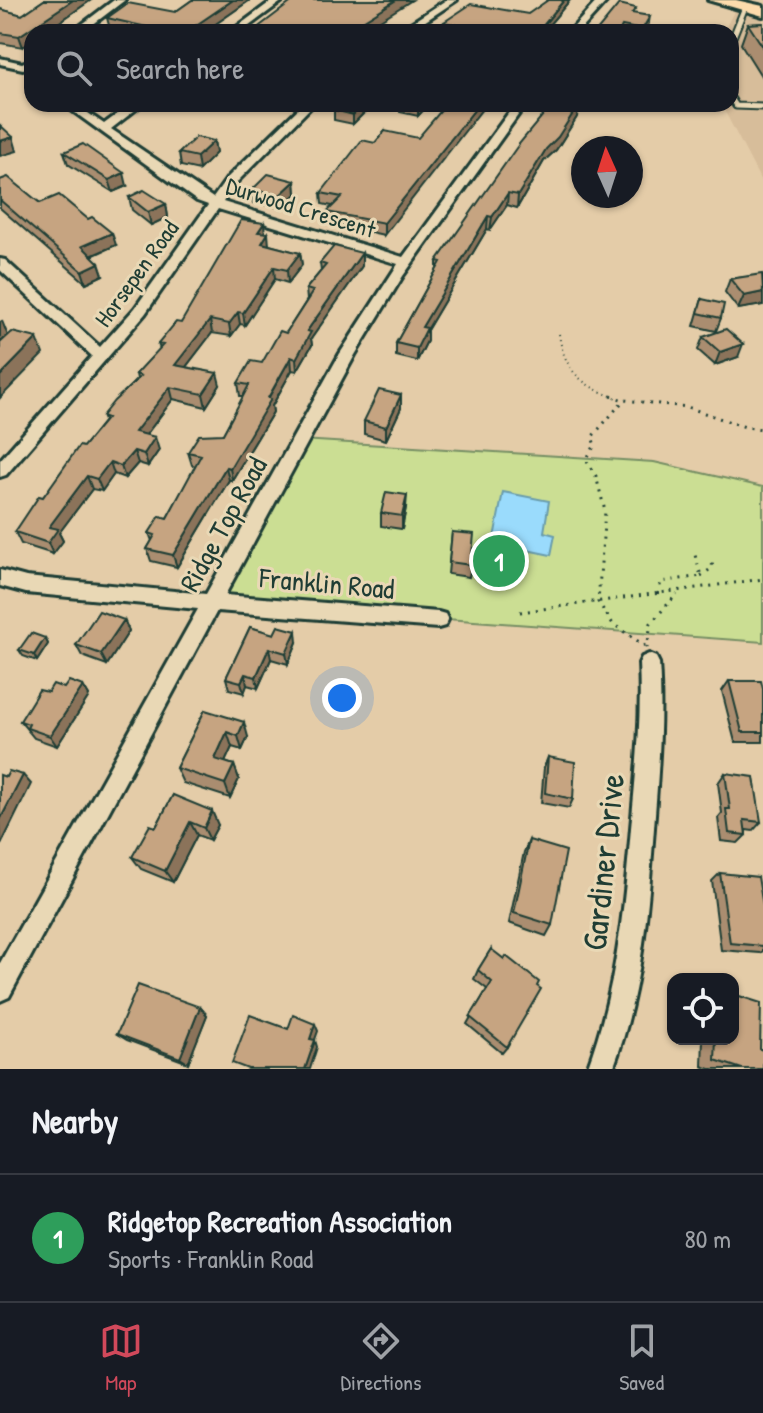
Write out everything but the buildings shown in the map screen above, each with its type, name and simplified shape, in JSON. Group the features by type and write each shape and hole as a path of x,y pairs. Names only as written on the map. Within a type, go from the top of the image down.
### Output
{"main road":[{"path":"716,0 763,5"},
{"path":"745,3 763,11"}],"street":[{"path":"88,24 120,0"},
{"path":"246,24 279,0"},
{"path":"414,24 452,0"},
{"path":"581,24 603,0"},
{"path":"0,61 24,64"},
{"name":"Durwood Crescent","path":"79,112 178,184 214,204 407,262"},
{"path":"103,130 127,112"},
{"name":"Horsepen Road","path":"0,471 140,311 232,180 301,112"},
{"name":"Ridge Top Road","path":"0,988 347,355 407,262 515,112"},
{"path":"0,263 101,356"},
{"name":"Franklin Road","path":"0,578 67,590 438,620"},
{"name":"Gardiner Drive","path":"600,1067 611,1043 625,975 639,866 652,715 648,655"}],"lane":[{"path":"737,24 745,3"},
{"path":"739,106 763,107"}],"path":[{"path":"559,334 560,353 568,370 595,391 624,400 687,407 745,427 763,429"},
{"path":"624,400 592,437 595,445 586,460 603,491 605,509 606,562 598,602 613,624 648,655"},
{"path":"695,555 696,568 701,576"},
{"path":"658,594 661,582 701,576 712,568 713,559"},
{"path":"520,612 763,579"},
{"path":"648,655 651,623 677,593"}],"shaded area":[{"path":"736,8 763,15 763,185 725,112 739,112 739,24 727,24"}],"green space":[{"path":"301,440 654,462 763,487 763,642 211,602"}],"water":[{"path":"503,492 549,501 544,532 555,535 551,555 493,543"}],"place":[{"name":"Ridgetop Recreation Association","path":"499,561"}]}
